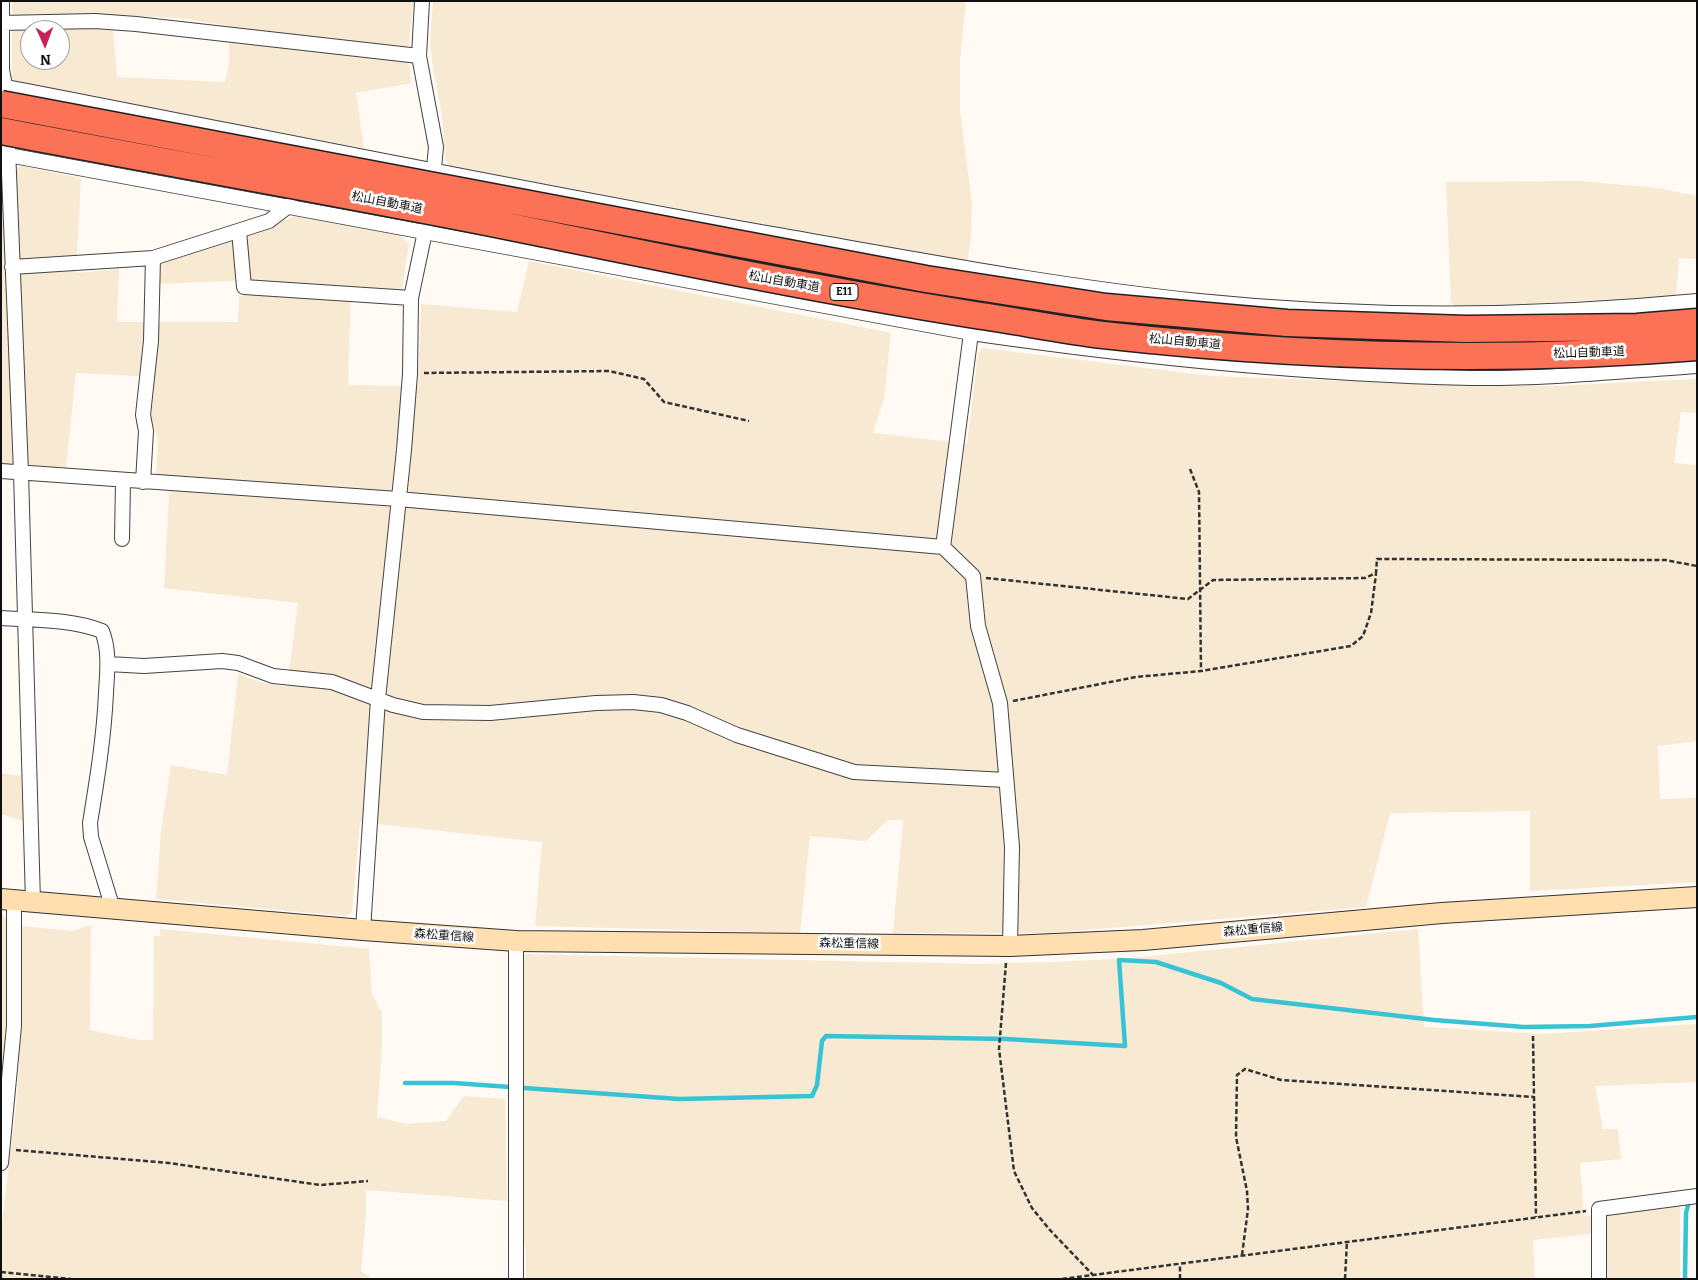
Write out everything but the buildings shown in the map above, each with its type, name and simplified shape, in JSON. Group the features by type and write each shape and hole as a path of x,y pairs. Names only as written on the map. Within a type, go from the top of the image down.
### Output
{"highway":[{"name":"松山自動車道","path":"4,96 926,280 1106,307 1286,323 1466,329 1637,327 1697,322"},
{"name":"松山自動車道","path":"4,148 384,202 742,274 1101,334 1284,351 1468,357 1640,352 1697,347"}],"main road":[{"name":"森松重信線","path":"16,901 516,941 1010,946 1143,940 1442,913 1697,897"}],"street":[{"path":"2,1 4,148 12,267 25,620 14,1026 2,1156"},
{"path":"363,930 378,699 410,374 411,298 426,232 435,169 436,147 419,56 422,1"},
{"path":"2,23 95,21 136,24 419,56"},
{"path":"4,96 435,169 678,217 975,270 1199,301 1338,310 1457,312 1606,310 1697,301"},
{"path":"4,148 426,232 971,333 1082,349 1193,360 1472,378 1555,376 1697,366"},
{"path":"12,267 153,258 268,221 290,205"},
{"path":"238,232 244,287 411,298"},
{"path":"143,482 146,431 143,415 150,341 153,258"},
{"path":"944,547 971,333"},
{"path":"1,471 123,481 398,498 944,547 973,576 978,626 1000,703 1012,848 1010,946"},
{"path":"122,539 123,481"},
{"path":"1,618 61,622 102,631 106,641 108,664 104,734 90,830 113,909"},
{"path":"108,664 144,666 230,662 273,676 332,682 393,705 423,712 490,713 596,703 633,702 661,705 688,713 737,735 854,772 1006,780"},
{"path":"516,941 516,1279"},
{"path":"1598,1279 1599,1209 1697,1196"}],"path":[{"path":"410,374 609,371 644,379 664,402 749,421"},
{"path":"1190,469 1199,492 1200,671"},
{"path":"1000,703 1136,677 1200,671 1351,646 1363,636 1371,613 1377,560 1664,560 1697,566"},
{"path":"973,576 1188,599 1213,580 1365,578 1376,573"},
{"path":"1010,946 1007,958 999,1049 1014,1171 1032,1208 1049,1229 1093,1274"},
{"path":"1533,1036 1536,1217"},
{"path":"1242,1255 1248,1209 1247,1191 1236,1137 1236,1103 1237,1075 1245,1069 1281,1080 1534,1096"},
{"path":"2,1156 169,1164 320,1185 368,1181"},
{"path":"1062,1279 1599,1209"},
{"path":"1345,1279 1347,1241"},
{"path":"1180,1265 1180,1279"},
{"path":"1,1272 70,1279"}],"shaded area":[{"path":"12,1 413,1 408,56 411,83 356,93 364,148 16,83 12,77","holes":["112,15 180,18 229,26 229,64 225,82 117,77"]},
{"path":"433,1 966,1 960,60 960,110 972,204 971,239 967,262 450,166 445,159 442,114 430,43"},
{"path":"21,166 81,178 76,273 119,269 117,322 238,322 239,296 252,295 249,280 159,284 162,260 247,236 297,215 399,235 409,244 402,291 351,289 348,385 418,386 421,304 517,312 529,261 891,333 884,399 873,433 967,444 978,354 982,348 1211,376 1422,384 1553,386 1697,379 1697,413 1681,412 1674,463 1697,465 1697,741 1658,746 1660,799 1697,798 1697,882 1530,891 1530,811 1390,813 1366,907 1049,933 893,933 903,820 888,820 866,841 810,836 800,933 535,926 542,842 360,822 352,912 346,916 156,899 161,831 171,765 227,775 238,674 263,683 287,687 298,603 164,588 170,477 156,476 158,439 151,418 155,377 76,373 66,468 1,463 1,179"},
{"path":"1578,181 1658,188 1697,196 1697,259 1679,258 1676,296 1458,307 1451,303 1446,182"},
{"path":"1,773 21,776 23,821 1,814"},
{"path":"1,913 8,920 7,1021 1,1092"},
{"path":"91,925 90,1030 139,1040 153,1040 154,936 160,936 160,929 369,949 372,994 382,1013 382,1047 377,1117 407,1124 446,1121 464,1096 505,1099 507,1201 366,1190 366,1216 361,1271 373,1279 1,1279 1,1231 17,1098 21,1022 21,926 72,931"},
{"path":"1418,929 1424,1027 1542,1034 1697,1024 1697,1082 1595,1086 1603,1129 1618,1129 1621,1159 1580,1163 1584,1216 1592,1215 1591,1234 1533,1240 1535,1279 526,1279 526,1251 522,1236 521,954 979,964 1055,962 1131,958"},
{"path":"1680,1205 1680,1279 1605,1279 1605,1214"}],"waterway":[{"path":"405,1083 454,1083 679,1099 812,1096 817,1085 822,1041 826,1036 1006,1039 1125,1046 1119,960 1156,962 1221,983 1252,999 1434,1020 1524,1027 1590,1026 1697,1017"},
{"path":"1685,1279 1686,1213 1690,1198"}]}
